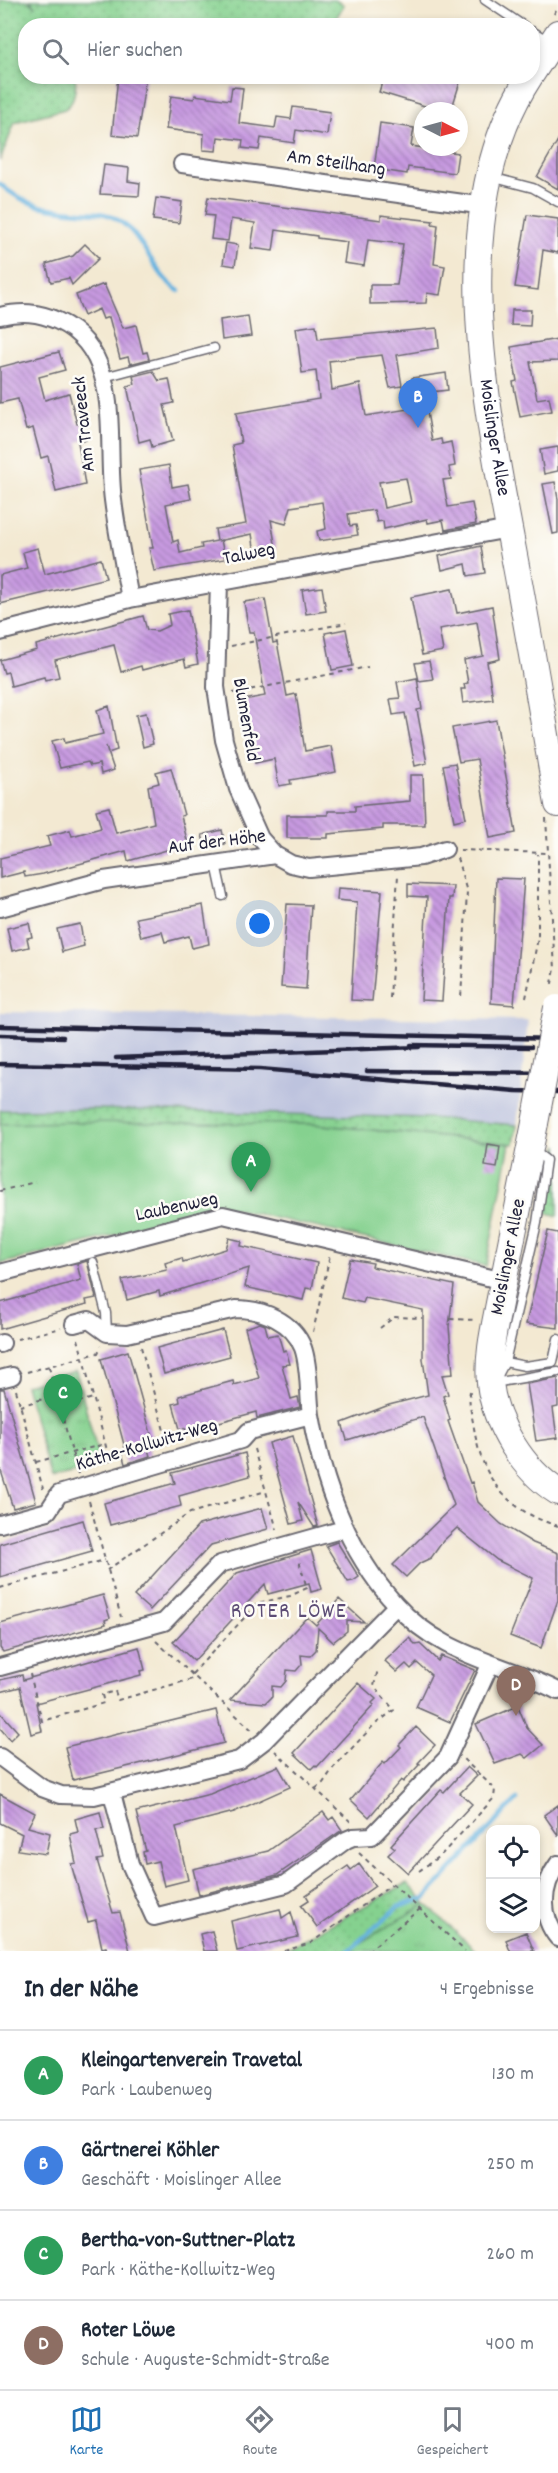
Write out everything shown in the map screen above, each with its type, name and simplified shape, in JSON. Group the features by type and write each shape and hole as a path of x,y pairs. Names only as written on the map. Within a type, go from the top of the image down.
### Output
{"main road":[{"path":"540,54 548,36"},
{"name":"Moislinger Allee","path":"526,84 512,108 497,148 484,206 477,271 478,324 484,384 509,528 552,807"},
{"name":"Moislinger Allee","path":"555,1002 535,1123 494,1335 490,1383 502,1423 513,1447 528,1467 558,1492"}],"street":[{"name":"Am Steilhang","path":"182,164 484,206"},
{"name":"Am Traveeck","path":"0,316 28,311 69,326 90,349 104,377 109,414 112,498 130,599"},
{"name":"Talweg","path":"0,632 130,599 509,528"},
{"name":"Blumenfeld","path":"219,582 216,649 217,696 224,740 238,789 260,838 275,855"},
{"name":"Auf der Höhe","path":"0,908 104,880 275,855 291,864 309,868 422,858 450,852"},
{"name":"Laubenweg","path":"0,1273 223,1215 504,1281"},
{"path":"74,1324 89,1320 107,1332 128,1334 236,1310 252,1309 280,1320 303,1348 311,1415 324,1472 344,1529 366,1569 396,1606 437,1640 490,1665 557,1688"},
{"name":"Käthe-Kollwitz-Weg","path":"0,1524 48,1511 59,1494 113,1476 241,1440 249,1431 311,1415"},
{"path":"0,1667 164,1622 220,1564 344,1529"},
{"path":"0,1757 42,1788 61,1795 112,1793 240,1760 264,1741 396,1606"},
{"path":"112,1793 130,1864 154,1917 286,1884 346,1840 372,1836 448,1757 490,1665"},
{"path":"558,1864 548,1882 544,1898 546,1915 558,1938"}],"lane":[{"path":"485,0 512,18"},
{"path":"490,177 532,188 558,201"},
{"path":"104,377 214,348"},
{"path":"216,864 223,896"},
{"path":"490,1383 500,1374 505,1362 537,1223 546,1160 539,1153 530,1150"},
{"path":"93,1262 106,1313 107,1332"},
{"path":"505,1362 525,1366 553,1362 558,1339"},
{"path":"490,1383 558,1372"}],"path":[{"path":"216,649 346,623"},
{"path":"217,696 368,667"},
{"path":"552,807 547,853 555,1002"},
{"path":"461,998 467,892 450,852 547,853"},
{"path":"526,998 538,938 538,854"},
{"path":"390,998 399,860"},
{"path":"0,1191 35,1182"},
{"path":"303,1348 311,1340 333,1241"},
{"path":"380,1328 394,1317 422,1318"},
{"path":"450,1319 479,1320"},
{"path":"1,1343 74,1324 113,1476"},
{"path":"54,1502 45,1495 20,1406 6,1378 98,1353 107,1332"},
{"path":"137,1332 172,1460"},
{"path":"49,1366 125,1633"},
{"path":"20,1406 56,1395"},
{"path":"60,1407 93,1398"},
{"path":"249,1431 277,1530"},
{"path":"36,1462 105,1444"},
{"path":"108,1570 190,1513 266,1491"},
{"path":"192,1674 258,1603 290,1596 308,1588 294,1543"},
{"path":"0,1588 105,1560"},
{"path":"143,1629 367,1837"},
{"path":"27,1660 42,1720 104,1703 102,1695 115,1691 118,1700 196,1678"},
{"path":"315,1789 323,1783 334,1767 373,1726 394,1710 374,1686 378,1669"},
{"path":"419,1871 442,1854 494,1798 495,1789 452,1749"},
{"path":"346,1840 465,1951"},
{"path":"284,1951 311,1943 393,1884"},
{"path":"368,1951 420,1908"}],"shaded area":[{"path":"0,1012 528,1020 517,1125 429,1118 95,1109 0,1110"}],"green space":[{"path":"0,0 27,0 36,7 30,0 335,0 344,5 336,18 18,18 18,84 76,85 73,99 65,109 15,122 0,161"},
{"path":"95,1109 429,1118 517,1125 514,1144 312,1124 0,1124 0,1110"},
{"path":"69,1122 312,1124 510,1144 486,1266 227,1207 0,1264 0,1124"},
{"path":"558,1145 558,1216 544,1212"},
{"path":"76,1371 101,1466 51,1479 25,1385"},
{"path":"407,1883 426,1904 347,1951 282,1951"},
{"path":"426,1904 476,1951 346,1951"}],"building":[{"path":"117,84 145,84 137,138 112,135"},
{"path":"382,84 459,84 454,102 414,103 379,92"},
{"path":"232,87 243,88 239,123 275,128 277,117 291,119 293,107 330,112 327,135 296,130 294,143 261,138 259,150 242,148 243,140 218,137 216,151 203,150 204,134 166,129 171,96 194,99 195,95 230,100"},
{"path":"380,123 414,128 411,146 414,146 414,156 458,156 455,173 408,167 407,174 374,169"},
{"path":"558,140 558,189 537,177"},
{"path":"104,165 129,168 128,181 140,183 139,196 100,194"},
{"path":"208,197 381,220 381,215 433,221 432,224 438,225 434,264 445,266 440,295 427,293 426,303 370,304 370,285 397,285 403,244 368,240 364,266 344,263 347,242 317,238 317,236 276,230 273,251 251,248 255,223 231,219 228,241 211,239 214,216 205,215"},
{"path":"156,198 182,202 179,223 153,220"},
{"path":"527,215 558,219 558,253 543,250 538,290 515,287"},
{"path":"226,243 238,245 235,266 223,264"},
{"path":"85,244 99,258 72,285 69,278 51,282 46,264 73,256"},
{"path":"104,284 123,328 136,325 143,353 147,352 149,359 130,364 128,357 120,359 109,317 103,319 99,309 84,316 76,295"},
{"path":"512,310 531,310 530,326 511,325"},
{"path":"248,316 251,336 222,340 220,320"},
{"path":"316,325 318,339 437,328 439,348 397,355 402,386 390,388 382,355 329,361 332,390 360,384 366,416 426,406 432,441 441,439 442,444 451,442 455,466 449,467 451,479 443,480 448,507 472,503 476,524 445,530 443,520 428,523 427,519 384,529 383,521 377,522 374,510 348,514 350,526 356,525 358,535 319,541 317,531 326,529 322,502 291,507 286,524 271,520 276,549 255,553 252,534 221,540 225,559 154,571 149,548 153,548 139,470 169,465 172,487 188,484 191,499 166,504 173,542 178,540 180,553 202,548 201,544 217,541 215,529 246,524 232,445 241,443 236,413 319,399 316,371 302,373 296,328","holes":["406,478 411,502 384,508 379,482"]},
{"path":"558,339 558,361 530,362 537,399 549,397 552,411 520,417 513,382 517,381 511,347"},
{"path":"59,352 65,370 39,377 45,400 69,393 77,424 82,423 86,440 78,442 85,485 56,492 48,456 41,458 33,428 26,430 18,399 0,403 0,367"},
{"path":"153,371 159,381 169,379 174,403 164,405 173,441 152,447 150,439 139,442 127,386 135,384 133,376"},
{"path":"446,373 448,390 414,394 412,378"},
{"path":"558,447 558,471 544,474 540,450"},
{"path":"555,482 558,499 558,533 553,534 543,484"},
{"path":"481,546 485,573 468,576 466,564 442,570 439,556"},
{"path":"38,548 45,574 101,559 106,578 0,604 0,575 27,568 23,552"},
{"path":"322,587 326,611 306,614 302,590"},
{"path":"452,589 457,613 492,606 500,659 487,662 493,699 463,703 461,689 465,689 464,684 468,683 464,660 483,656 477,622 439,629 443,651 422,655 411,597"},
{"path":"265,599 273,643 277,642 287,696 296,694 305,751 331,746 336,772 290,780 291,784 279,786 274,759 255,763 243,700 265,696 254,632 249,632 244,602"},
{"path":"188,610 198,664 186,667 184,659 142,670 141,666 121,672 114,645 55,660 59,677 45,680 44,677 11,686 8,672 4,673 0,660 37,650 36,645 143,616 147,630 157,631 170,625 168,614"},
{"path":"346,629 353,666 332,670 325,633"},
{"path":"429,661 433,679 419,681 415,663"},
{"path":"417,678 422,709 417,710 427,763 415,766 405,713 393,715 390,699 400,698 397,682"},
{"path":"109,706 117,750 108,753 114,770 101,774 99,764 90,766 88,762 60,768 52,741 64,738 65,743 103,734 97,710"},
{"path":"146,713 153,744 143,747 136,715"},
{"path":"496,720 516,833 490,838 477,759 459,762 452,728"},
{"path":"455,763 466,818 454,821 443,765"},
{"path":"171,768 184,815 181,816 188,844 128,861 126,851 43,874 25,877 24,872 0,878 0,858 50,846 47,836 70,830 72,836 101,828 96,810 109,807 116,833 154,823 148,786 159,783 156,772"},
{"path":"410,775 423,775 425,825 383,825 383,829 328,834 328,838 287,838 287,815 328,815 328,811 355,811 355,806 410,801"},
{"path":"222,830 225,844 206,849 202,835"},
{"path":"496,878 524,879 514,1005 491,1003"},
{"path":"408,884 453,886 452,898 449,898 442,1001 421,1000 427,897 408,896"},
{"path":"338,888 382,891 372,1001 351,1000 357,902 337,900"},
{"path":"287,904 311,905 306,989 281,987"},
{"path":"203,905 209,944 192,948 189,936 165,942 162,932 141,937 136,918"},
{"path":"29,923 32,937 27,938 29,947 12,951 7,928"},
{"path":"80,924 84,946 62,952 57,929"},
{"path":"488,1144 500,1146 497,1168 485,1166"},
{"path":"548,1231 558,1233 558,1328 526,1324"},
{"path":"229,1238 242,1241 241,1246 317,1263 312,1289 306,1288 303,1300 245,1287 249,1268 160,1296 159,1291 127,1300 122,1280 167,1270 165,1263 182,1258 183,1262 226,1249"},
{"path":"350,1259 373,1263 372,1267 454,1285 449,1326 453,1374 442,1375 448,1394 443,1396 450,1420 448,1421 470,1483 472,1482 478,1502 501,1524 533,1543 558,1553 558,1600 541,1648 510,1636 533,1578 497,1560 457,1528 443,1541 431,1558 420,1563 406,1577 393,1565 454,1505 423,1417 347,1440 342,1423 389,1405 428,1395 423,1359 423,1310 365,1298 363,1303 341,1298"},
{"path":"87,1261 96,1298 86,1300 87,1304 0,1329 0,1303 81,1280 77,1264"},
{"path":"260,1323 265,1325 268,1336 278,1334 283,1351 286,1350 290,1364 282,1365 291,1399 298,1397 300,1407 257,1418 256,1412 186,1431 185,1428 180,1429 173,1404 180,1402 179,1396 233,1381 234,1385 259,1378 245,1328"},
{"path":"223,1330 230,1356 164,1374 157,1348"},
{"path":"128,1351 153,1441 146,1443 150,1456 125,1464 122,1453 126,1452 101,1359"},
{"path":"558,1378 558,1407 553,1408 557,1438 536,1441 527,1384"},
{"path":"0,1389 4,1389 36,1502 13,1508 0,1468"},
{"path":"293,1436 318,1526 314,1527 298,1502 303,1521 291,1524 269,1443"},
{"path":"245,1453 250,1476 179,1496 181,1506 110,1525 104,1503 175,1483 172,1473"},
{"path":"262,1508 268,1529 211,1545 150,1610 134,1596 199,1525"},
{"path":"83,1520 92,1551 0,1577 0,1544"},
{"path":"337,1542 359,1577 353,1581 348,1582 326,1546"},
{"path":"311,1550 322,1589 311,1592 309,1583 268,1594 265,1584 194,1661 173,1642 237,1573"},
{"path":"103,1595 110,1618 105,1620 106,1624 3,1652 0,1648 0,1623"},
{"path":"339,1599 364,1622 347,1621 347,1631 333,1642 318,1628 316,1650 310,1656 301,1655 302,1664 296,1671 287,1670 286,1681 281,1687 272,1686 272,1697 266,1703 230,1700 307,1617 316,1625"},
{"path":"409,1638 416,1645 420,1644 438,1661 441,1656 475,1670 450,1722 416,1707 431,1675 417,1663 411,1669 406,1664 397,1672 385,1661"},
{"path":"139,1647 145,1670 140,1671 141,1675 36,1703 42,1731 31,1734 20,1687 0,1692 0,1680 22,1675 23,1680"},
{"path":"358,1683 376,1699 372,1703 374,1705 317,1767 315,1765 311,1769 294,1753"},
{"path":"518,1706 527,1728 543,1745 527,1758 522,1754 495,1764 476,1724"},
{"path":"216,1710 224,1743 73,1780 65,1747"},
{"path":"0,1712 18,1732 10,1740 0,1728"},
{"path":"416,1727 435,1745 369,1817 351,1800 383,1762 385,1764 401,1747 399,1745"},
{"path":"278,1766 290,1787 234,1812 176,1827 188,1880 164,1886 158,1861 145,1864 143,1852 146,1851 136,1812 210,1794"},
{"path":"467,1767 477,1776 460,1793 472,1804 408,1873 388,1855 395,1848 391,1845 441,1790 444,1792"},
{"path":"0,1794 35,1813 28,1827 50,1833 46,1854 18,1850 22,1834 0,1823"},
{"path":"558,1805 558,1835 544,1815"},
{"path":"100,1812 104,1829 96,1830 103,1859 97,1860 113,1913 120,1912 130,1951 107,1951 106,1947 102,1948 96,1920 88,1922 71,1864 76,1863 70,1834 78,1832 75,1819"},
{"path":"323,1812 329,1820 333,1817 342,1830 277,1875 199,1895 193,1869 268,1851"},
{"path":"359,1864 375,1886 317,1927 301,1905 309,1900 306,1895 348,1866 351,1870"},
{"path":"280,1909 282,1918 291,1912 298,1937 237,1951 231,1921"},
{"path":"212,1931 217,1951 204,1951 200,1934"},
{"path":"526,1933 534,1951 510,1951 506,1940"}],"waterway":[{"path":"0,184 19,198 38,206 58,210 102,213 120,221 138,240 160,273 179,291"},
{"path":"348,1951 398,1907 425,1898 517,1799"}],"railway":[{"path":"0,1026 558,1039"},
{"path":"0,1035 63,1037"},
{"path":"411,1045 531,1047"},
{"path":"116,1058 419,1047"},
{"path":"0,1064 260,1069 516,1091 558,1092"},
{"path":"367,1071 558,1073"}],"place":[{"name":"Gärtnerei Köhler","path":"418,428"},
{"name":"Kleingartenverein Travetal","path":"251,1192"},
{"name":"Bertha-von-Suttner-Platz","path":"63,1424"},
{"name":"Roter Löwe","path":"516,1716"}],"district":[{"name":"ROTER LÖWE","path":"289,1612"}]}
